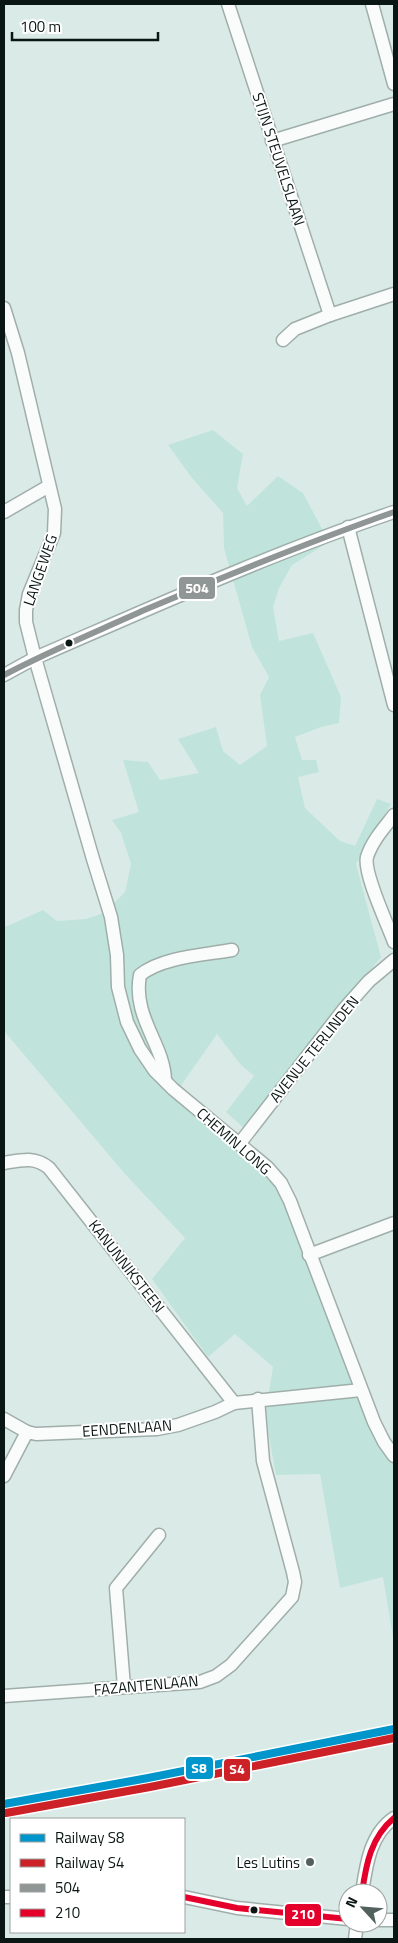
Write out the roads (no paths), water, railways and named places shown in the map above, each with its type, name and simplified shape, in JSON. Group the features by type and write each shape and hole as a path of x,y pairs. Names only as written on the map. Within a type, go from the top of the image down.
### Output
{"street":[{"name":"STIJN STEUVELSLAAN","path":"228,4 330,315"},
{"path":"372,4 394,84"},
{"path":"272,141 394,104"},
{"path":"284,340 295,329 330,315 394,294"},
{"name":"LANGEWEG","path":"4,308 18,353 40,439 55,509 54,532 29,594 26,622 34,658 102,888"},
{"path":"4,512 49,486"},
{"path":"4,675 34,658 240,570 348,527 394,512"},
{"path":"348,527 394,705"},
{"path":"394,815 372,845 366,860 368,875 394,942"},
{"name":"CHEMIN LONG","path":"102,888 114,932 118,987 127,1022 140,1049 155,1071 173,1089 267,1167 281,1183 290,1201 362,1390 389,1439 394,1456"},
{"path":"165,1080 165,1068 143,1018 138,982 140,975 150,967 164,962 232,950"},
{"name":"AVENUE TERLINDEN","path":"240,1144 344,1009 369,981 394,960"},
{"name":"KANUNNIKSTEEN","path":"4,1163 34,1159 49,1168 234,1403"},
{"path":"309,1255 394,1223"},
{"name":"EENDENLAAN","path":"27,1432 36,1434 158,1429 178,1425 234,1403 258,1399 362,1390"},
{"name":"FAZANTENLAAN","path":"4,1696 200,1682 216,1676 231,1666 292,1597 294,1572 263,1461 258,1399"},
{"path":"4,1419 27,1432 4,1476"},
{"path":"124,1687 116,1588 159,1535"},
{"path":"364,1883 372,1846 379,1833 394,1818"},
{"path":"185,1897 245,1909 338,1918"}],"rail line":[{"name":"S8","path":"4,1804 148,1778 394,1729"},
{"name":"S4","path":"6,1813 150,1787 394,1738"}],"place":[{"name":"Les Lutins","path":"310,1862"}]}
